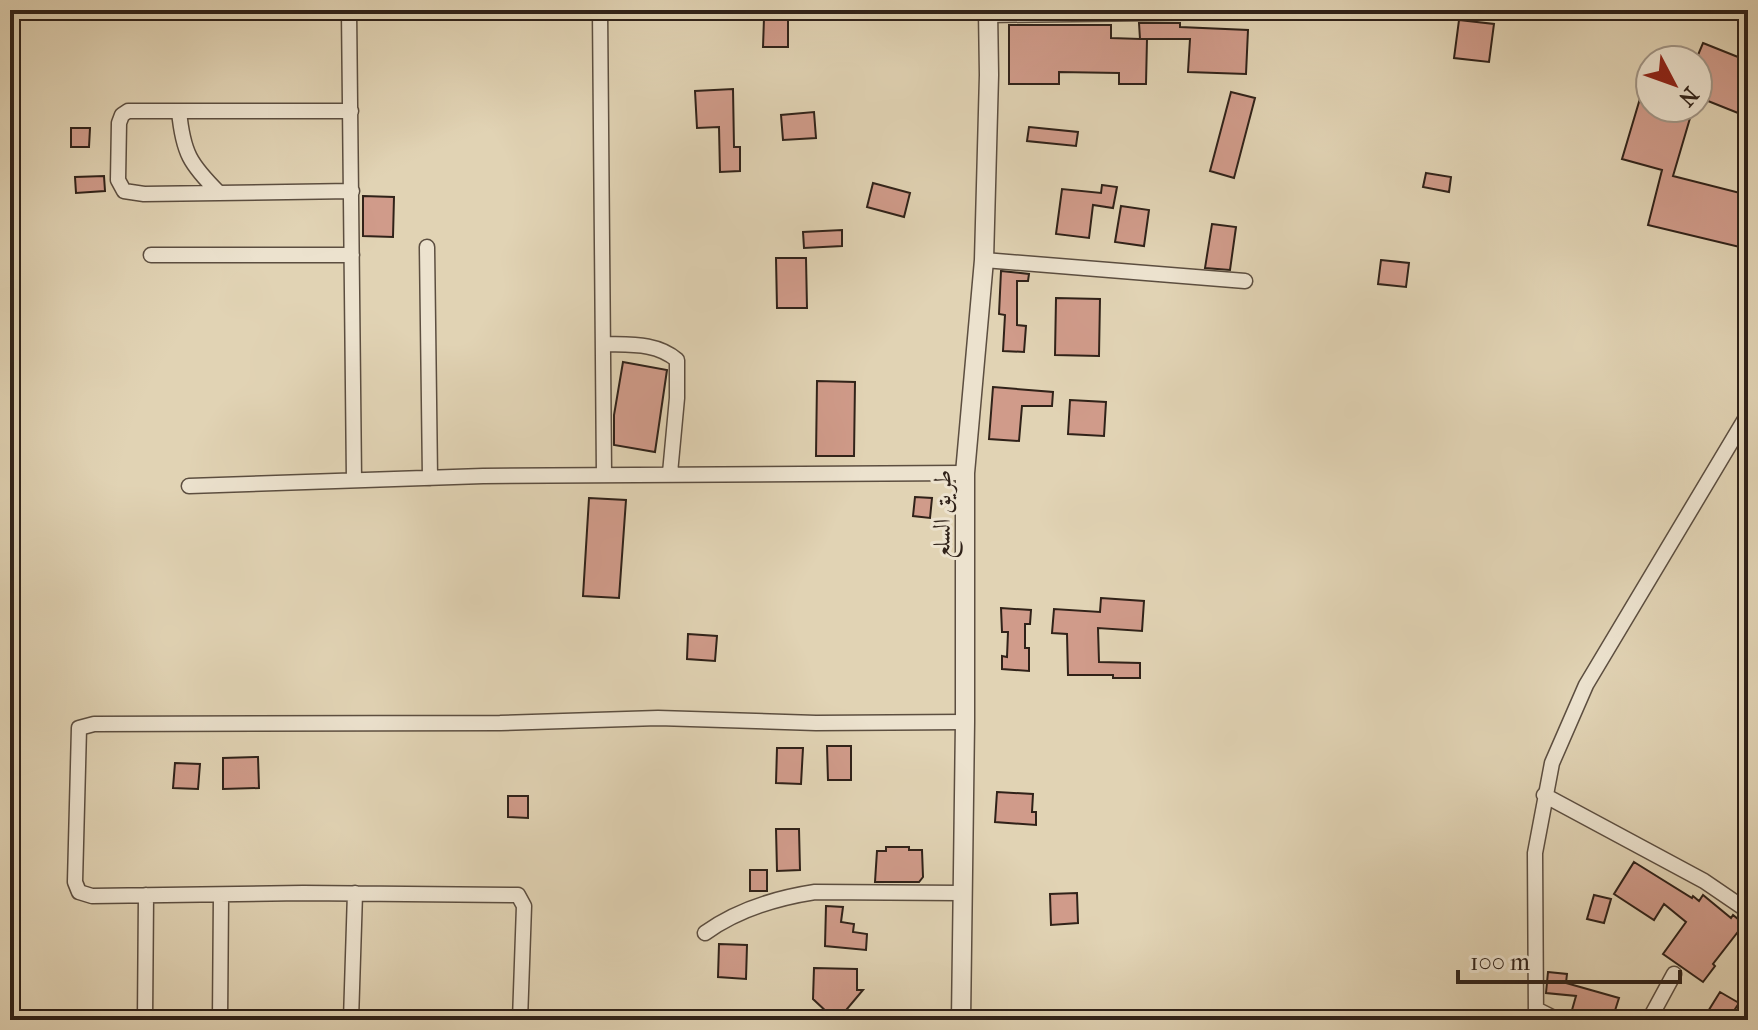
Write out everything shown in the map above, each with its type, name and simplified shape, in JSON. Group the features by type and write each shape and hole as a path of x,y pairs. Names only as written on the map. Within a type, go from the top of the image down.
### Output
{"street":[{"path":"349,10 354,480"},
{"path":"600,10 604,474"},
{"path":"988,13 1227,12"},
{"name":"طريق السلع","path":"961,1020 965,473 984,260 988,13"},
{"path":"351,111 128,111 119,123 118,180 124,191 144,194 352,191"},
{"path":"179,111 186,153 201,175 219,193"},
{"path":"427,247 430,478"},
{"path":"151,255 352,255"},
{"path":"984,260 1245,281"},
{"path":"603,344 653,347 677,360 670,473"},
{"path":"1558,1020 1536,1014 1535,853 1552,763 1586,685 1748,414"},
{"path":"189,486 604,474 965,473"},
{"path":"520,1020 524,906 518,895 92,896 77,889 78,731 82,725 192,722 500,723 658,718 816,723 965,722"},
{"path":"1544,795 1704,881 1748,911"},
{"path":"351,1020 355,893"},
{"path":"705,933 727,918 803,894 961,893"},
{"path":"145,1020 146,895"},
{"path":"220,1020 221,895"},
{"path":"1649,1020 1674,974"}],"building":[{"path":"764,18 788,19 788,47 763,47"},
{"path":"1459,20 1494,24 1489,62 1454,58"},
{"path":"1139,23 1180,23 1180,27 1248,30 1246,74 1188,72 1190,39 1147,39 1146,84 1119,84 1119,73 1059,72 1059,84 1009,84 1009,25 1111,25 1111,38 1140,39"},
{"path":"1714,47 1748,61 1748,117 1714,103"},
{"path":"733,89 734,147 740,147 740,171 720,172 719,127 697,128 695,91"},
{"path":"1231,92 1255,98 1234,178 1210,171"},
{"path":"814,112 816,138 783,140 781,115"},
{"path":"1634,119 1634,124 1688,124 1673,176 1748,195 1748,249 1648,225 1662,170 1622,159"},
{"path":"1029,127 1078,132 1076,146 1027,141"},
{"path":"71,128 90,128 89,147 71,147"},
{"path":"1426,173 1451,177 1449,192 1423,187"},
{"path":"104,176 105,191 76,193 75,177"},
{"path":"873,183 910,193 904,217 867,207"},
{"path":"1102,185 1117,187 1113,208 1093,205 1089,238 1056,234 1062,189 1101,193"},
{"path":"363,196 394,197 393,237 363,236"},
{"path":"1121,206 1149,210 1144,246 1115,242"},
{"path":"1212,224 1236,227 1230,270 1205,268"},
{"path":"842,230 842,246 804,248 803,232"},
{"path":"776,258 806,258 807,308 777,308"},
{"path":"1381,260 1409,263 1406,287 1378,284"},
{"path":"1001,271 1029,274 1028,281 1017,281 1017,325 1026,326 1024,352 1003,351 1005,315 999,314"},
{"path":"1056,298 1100,299 1099,356 1055,355"},
{"path":"623,362 667,370 655,452 614,445 614,415"},
{"path":"817,381 855,382 854,456 816,456"},
{"path":"993,387 1053,392 1052,406 1022,406 1019,441 989,439"},
{"path":"1070,400 1106,402 1104,436 1068,434"},
{"path":"915,497 932,498 930,518 913,516"},
{"path":"589,498 626,500 619,598 583,596"},
{"path":"1101,598 1144,601 1142,631 1098,628 1099,662 1140,663 1140,678 1068,675 1067,634 1052,633 1054,609 1100,612"},
{"path":"1001,608 1031,610 1030,624 1025,624 1029,671 1002,669 1002,656 1007,657 1008,632 1002,632"},
{"path":"688,634 717,636 715,661 687,659"},
{"path":"827,746 851,746 851,780 828,780"},
{"path":"777,748 803,748 801,784 776,783"},
{"path":"258,757 259,788 223,789 223,758"},
{"path":"175,763 200,764 198,789 173,788"},
{"path":"997,792 1033,794 1032,812 1036,812 1036,825 995,822"},
{"path":"508,796 528,796 528,818 508,817"},
{"path":"776,829 799,829 800,870 777,871"},
{"path":"886,847 922,850 923,877 919,882 875,882 877,851 886,851"},
{"path":"1634,862 1692,898 1699,901 1703,895 1731,918 1733,915 1744,924 1703,982 1663,954 1686,922 1664,904 1654,920 1614,894"},
{"path":"750,870 767,870 767,891 750,891"},
{"path":"1077,893 1078,923 1051,925 1050,894"},
{"path":"1594,895 1611,899 1604,923 1587,919"},
{"path":"826,906 843,907 841,922 854,924 853,932 867,934 866,950 825,946"},
{"path":"719,944 747,945 746,979 718,977"},
{"path":"814,968 857,969 857,990 863,990 842,1015 829,1014 813,999"},
{"path":"1548,972 1567,974 1566,983 1619,998 1612,1020 1572,1010 1576,996 1546,993"},
{"path":"1720,992 1739,1003 1728,1020 1719,1020 1707,1013"}]}
